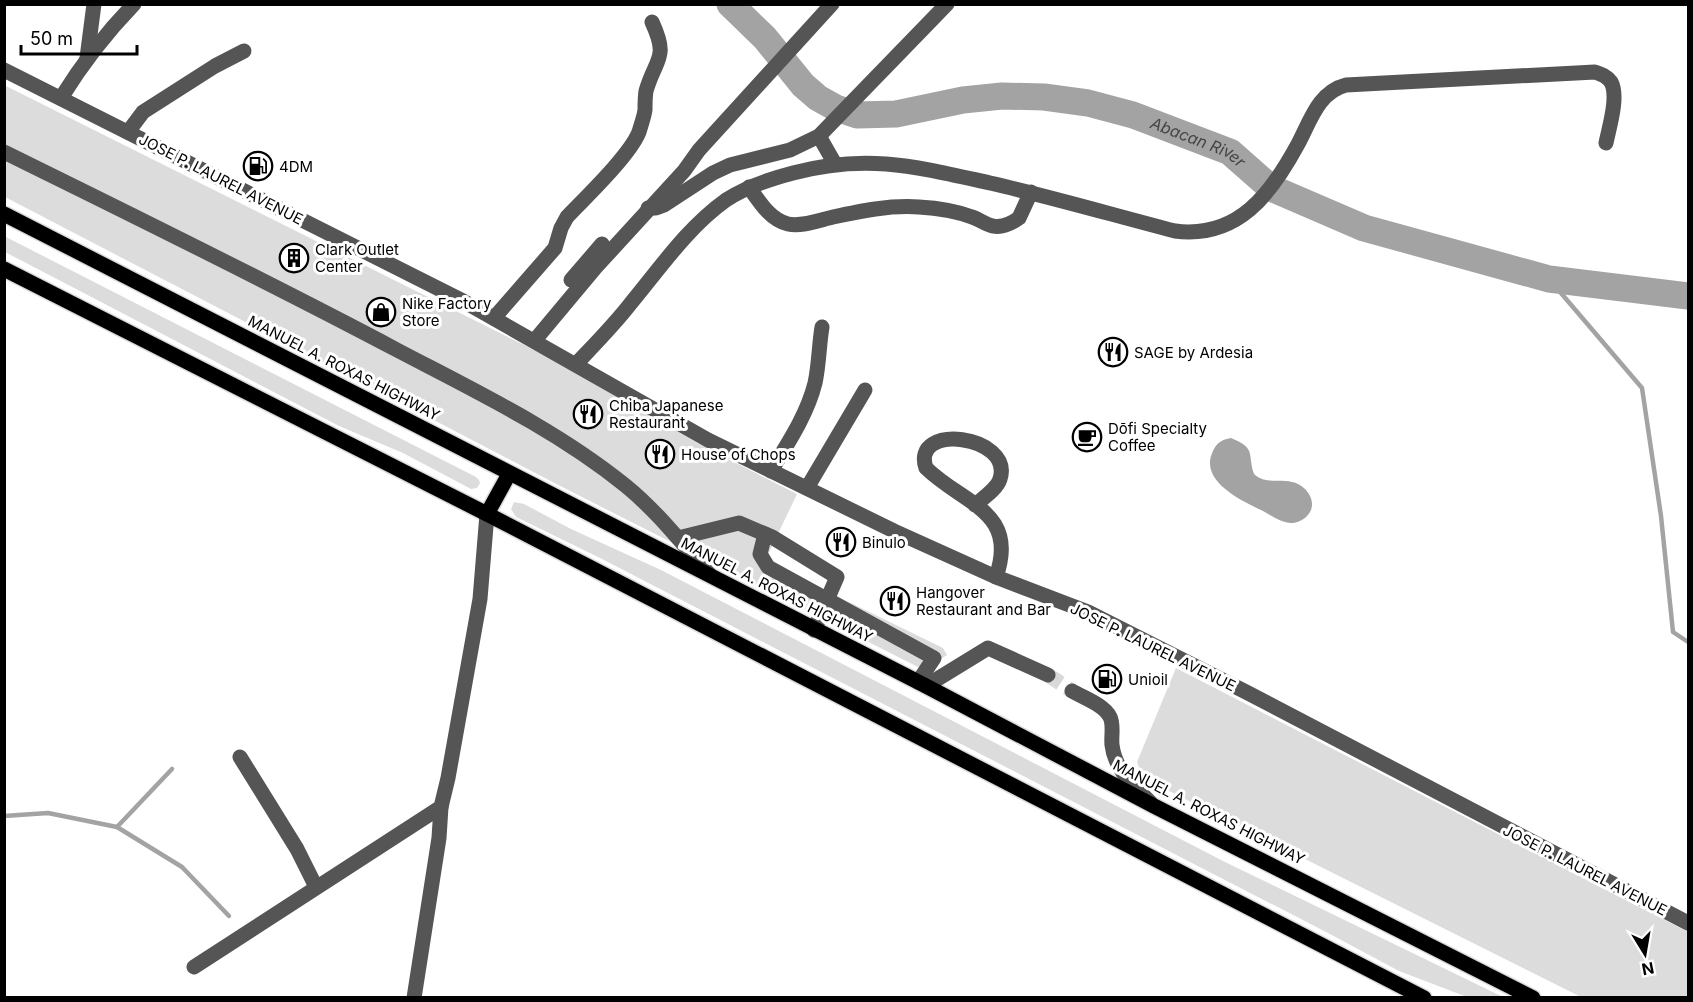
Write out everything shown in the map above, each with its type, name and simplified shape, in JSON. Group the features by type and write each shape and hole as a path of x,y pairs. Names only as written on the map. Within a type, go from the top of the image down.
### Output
{"main road":[{"name":"MANUEL A. ROXAS HIGHWAY","path":"4,214 922,684 1154,806 1533,998"},
{"path":"4,269 487,514 1424,998"},
{"path":"487,514 509,474"}],"street":[{"path":"87,60 94,4"},
{"path":"61,98 87,60 134,4"},
{"path":"644,205 664,205 713,173 730,165 790,150 819,136 947,4"},
{"path":"530,337 644,205 684,171 699,150 804,35 826,7"},
{"path":"494,318 555,248 567,217 630,148 638,134 645,113 646,93 661,49 660,39 652,22"},
{"path":"128,132 143,112 215,66 244,51"},
{"name":"JOSE P. LAUREL AVENUE","path":"4,70 494,318 654,410 771,471 894,531 996,577 1088,612 1689,923"},
{"path":"576,364 631,304 682,239 726,201 749,187 775,177 836,164 870,162 922,168 1030,192 1155,226 1191,233 1219,228 1249,212 1271,188 1298,144 1315,110 1329,93 1346,85 1595,72 1604,75 1611,82 1613,90 1613,105 1606,143"},
{"path":"819,136 836,164"},
{"path":"4,152 189,243 531,421 585,455 627,487 656,513 712,578"},
{"path":"749,187 767,211 789,225 804,224 870,209 898,206 940,210 971,217 993,226 1003,225 1019,218 1030,192"},
{"path":"771,471 794,435 810,399 815,382 822,327"},
{"path":"807,488 865,390"},
{"path":"975,505 994,488 1001,477 998,459 983,445 944,439 936,442 928,448 925,454 926,468 975,505 994,523 1002,541 1001,562 996,577"},
{"path":"414,998 439,838 441,807 480,599 487,514"},
{"path":"678,538 739,523 765,534 837,577 814,630"},
{"path":"765,534 760,554 768,567 934,657 922,684"},
{"path":"922,684 988,648 1048,675"},
{"path":"1072,691 1104,710 1112,719 1112,746 1116,762 1124,776 1154,806"},
{"path":"240,757 297,849 316,887"},
{"path":"194,967 441,807"}],"shaded area":[{"path":"4,85 548,357 699,444 797,494 765,561 943,648 947,655 936,662 918,667 570,491 5,197"},
{"path":"4,236 476,477 480,483 477,488 471,489 403,453 339,426 5,252"},
{"path":"1231,438 1245,445 1250,452 1254,474 1266,480 1299,484 1305,489 1312,504 1306,517 1293,523 1281,521 1234,496 1217,481 1210,462 1213,451 1220,442"},
{"path":"514,502 524,504 571,529 661,570 1225,862 1503,997 1467,997 1399,971 600,558 516,517 511,509"},
{"path":"1176,668 1688,932 1688,997 1581,997 1143,778 1137,762"}],"waterway":[{"name":"Abacan River","path":"730,4 765,38 803,85 818,98 836,108 857,115 896,114 963,100 1002,96 1044,97 1088,103 1133,115 1230,152 1271,188 1364,228 1549,279 1688,296"},
{"path":"1549,279 1642,388 1661,516 1673,632 1688,642"},
{"path":"117,827 172,769"},
{"path":"4,816 48,813 117,827 182,867 229,916"}],"tunnel":[{"path":"1048,675 1072,691"}],"place":[{"name":"4DM","path":"258,166"},
{"name":"Clark Outlet Center","path":"294,258"},
{"name":"Nike Factory Store","path":"381,312"},
{"name":"SAGE by Ardesia","path":"1113,352"},
{"name":"Chiba Japanese Restaurant","path":"588,414"},
{"name":"Dōfi Specialty Coffee","path":"1087,437"},
{"name":"House of Chops","path":"660,454"},
{"name":"Binulo","path":"841,542"},
{"name":"Hangover Restaurant and Bar","path":"895,601"},
{"name":"Unioil","path":"1107,679"}]}
